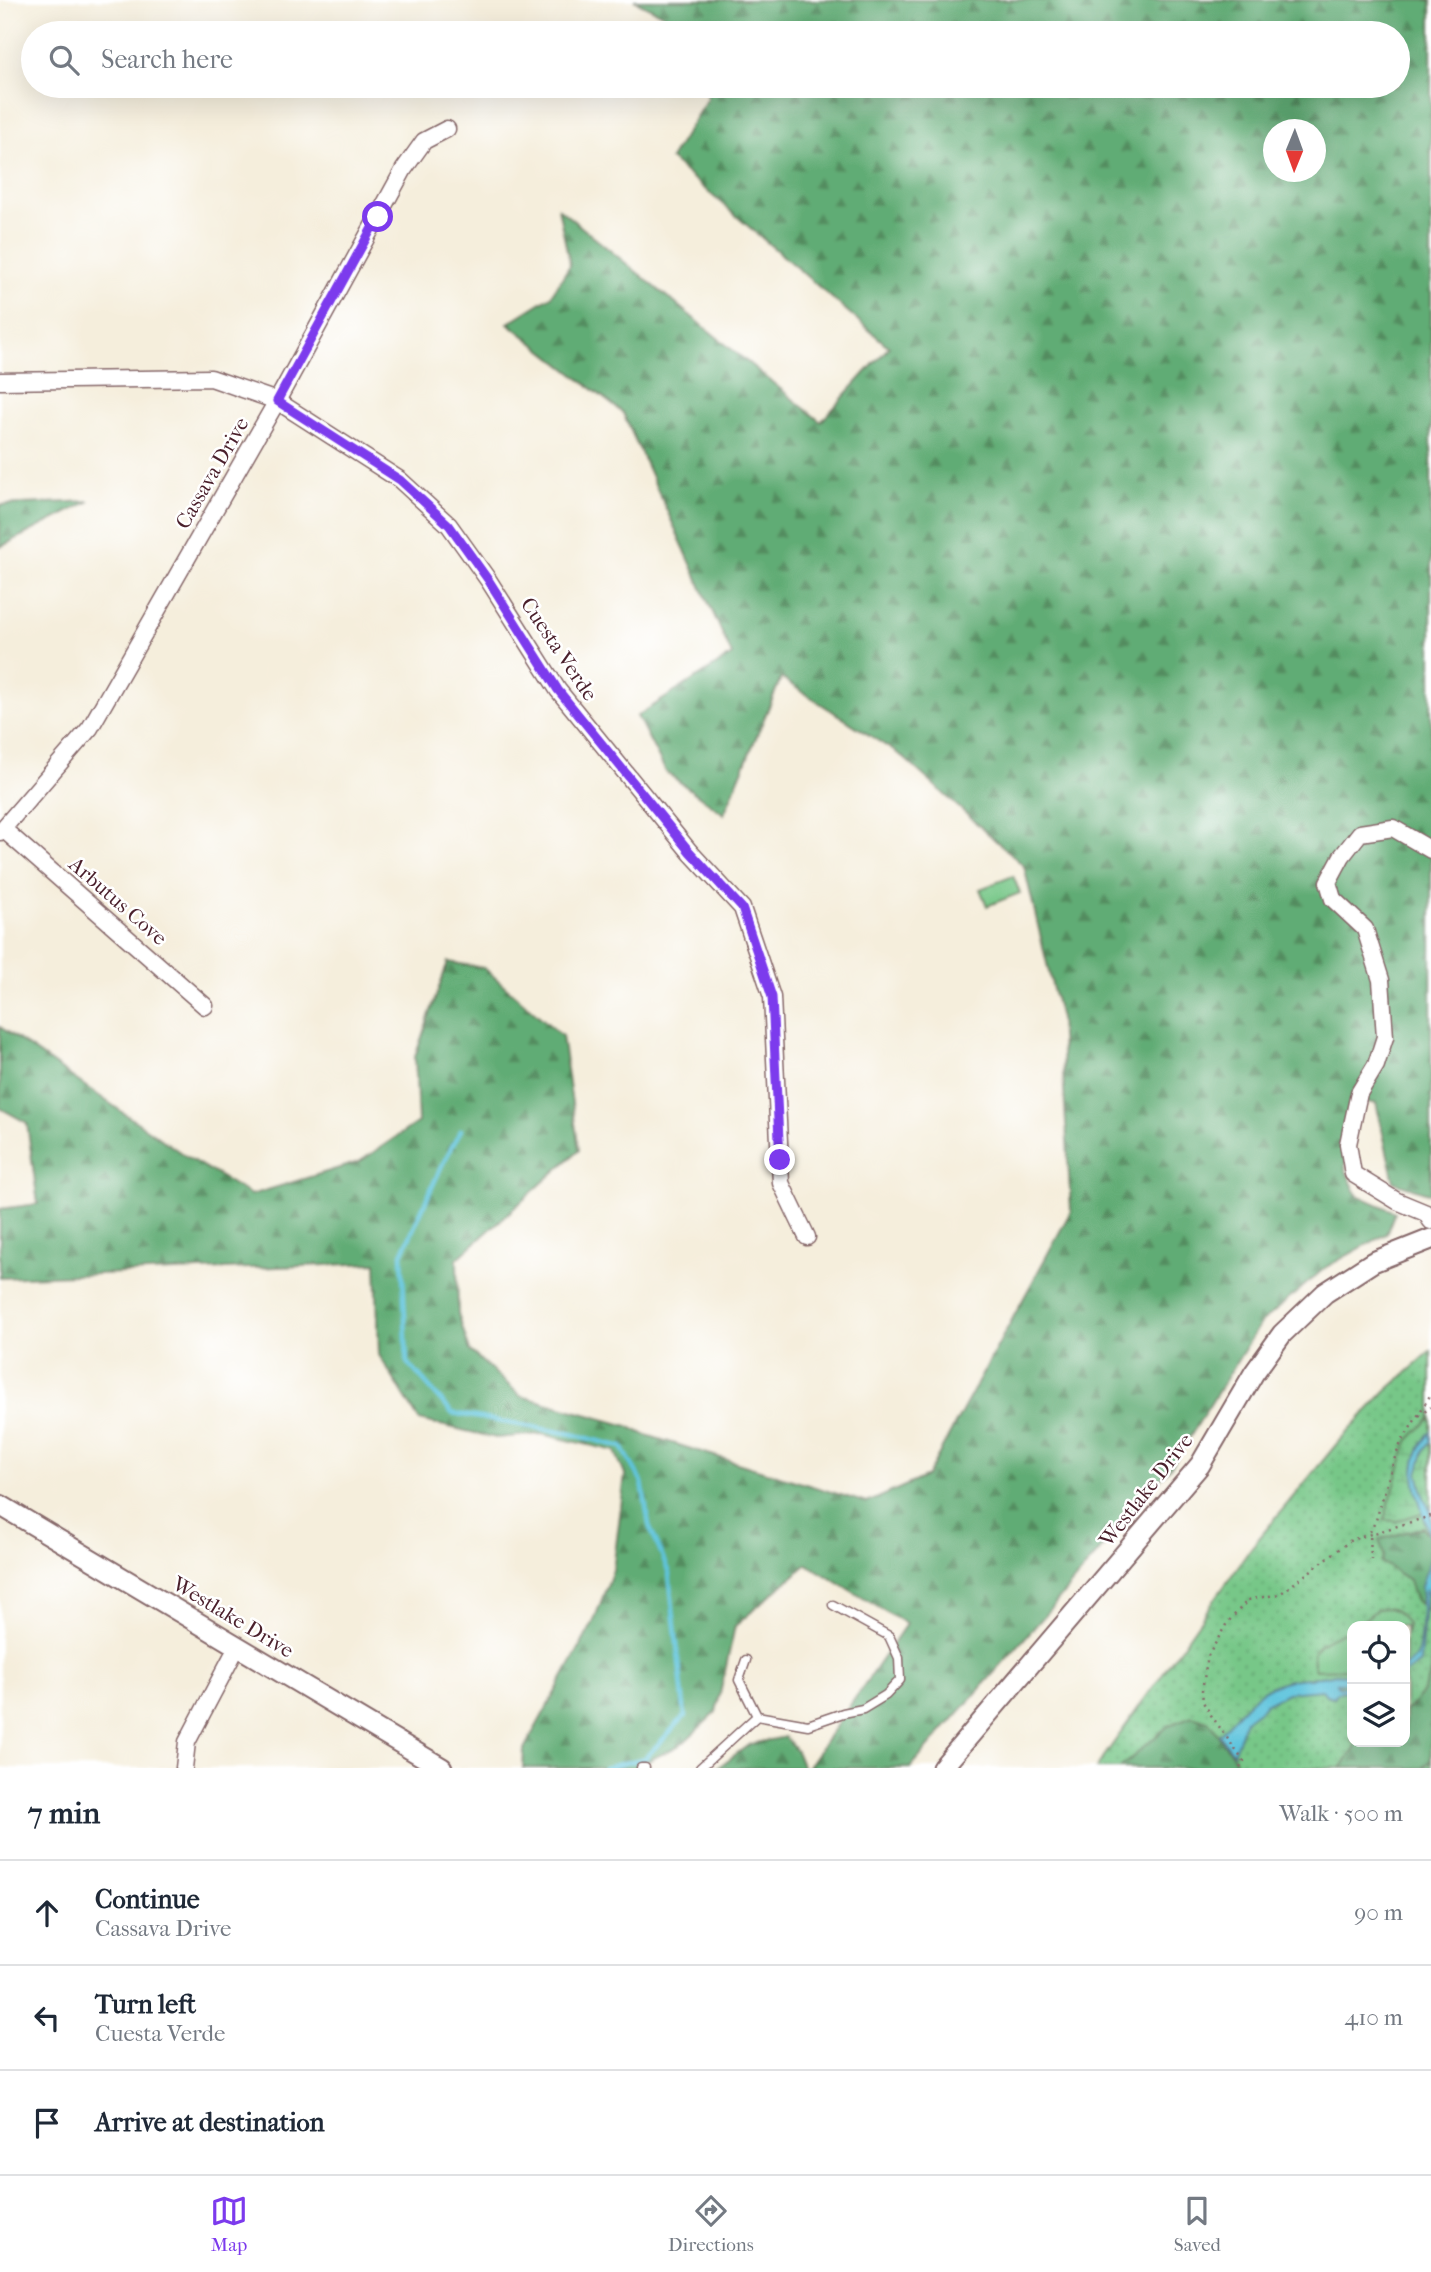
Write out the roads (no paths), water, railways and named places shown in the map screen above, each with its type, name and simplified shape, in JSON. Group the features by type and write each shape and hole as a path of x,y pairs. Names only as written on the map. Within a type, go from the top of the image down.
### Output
{"street":[{"name":"Cassava Drive","path":"1,831 90,728 277,401 404,169 424,141 447,129"},
{"name":"Cuesta Verde","path":"0,381 211,378 277,401 400,480 449,525 489,581 558,690 690,852 742,908 772,997 781,1183 807,1237"},
{"path":"1431,850 1393,828 1360,833 1342,856 1328,882 1333,899 1365,929 1381,980 1385,1037 1376,1065 1359,1093 1348,1144 1353,1174 1397,1201 1426,1213 1431,1221"},
{"name":"Arbutus Cove","path":"1,831 205,1006"},
{"name":"Westlake Drive","path":"942,1768 1200,1465 1254,1373 1282,1334 1325,1293 1373,1262 1431,1240"},
{"name":"Westlake Drive","path":"0,1505 442,1768"},
{"path":"184,1768 187,1742 237,1647"}],"lane":[{"path":"757,1716 808,1725 863,1709 886,1695 900,1680 899,1658 889,1636 834,1605"},
{"path":"746,1660 739,1680 757,1716"},
{"path":"700,1768 757,1716"}],"water":[{"path":"1431,1431 1431,1441 1425,1449 1418,1473 1424,1498 1431,1512 1431,1599 1426,1590 1420,1663 1410,1670 1410,1662 1418,1652 1422,1618 1421,1587 1430,1555 1429,1537 1414,1477 1420,1447"},
{"path":"1347,1675 1347,1683 1337,1683 1338,1686 1347,1687 1347,1692 1338,1692 1334,1697 1326,1695 1322,1690 1287,1693 1265,1704 1246,1720 1233,1753 1219,1735 1248,1702 1266,1689 1286,1681"}],"waterway":[{"path":"461,1130 441,1167 402,1254 407,1362 452,1413 572,1434 622,1447 642,1482 649,1525 669,1573 685,1716 645,1758 605,1768"}]}
